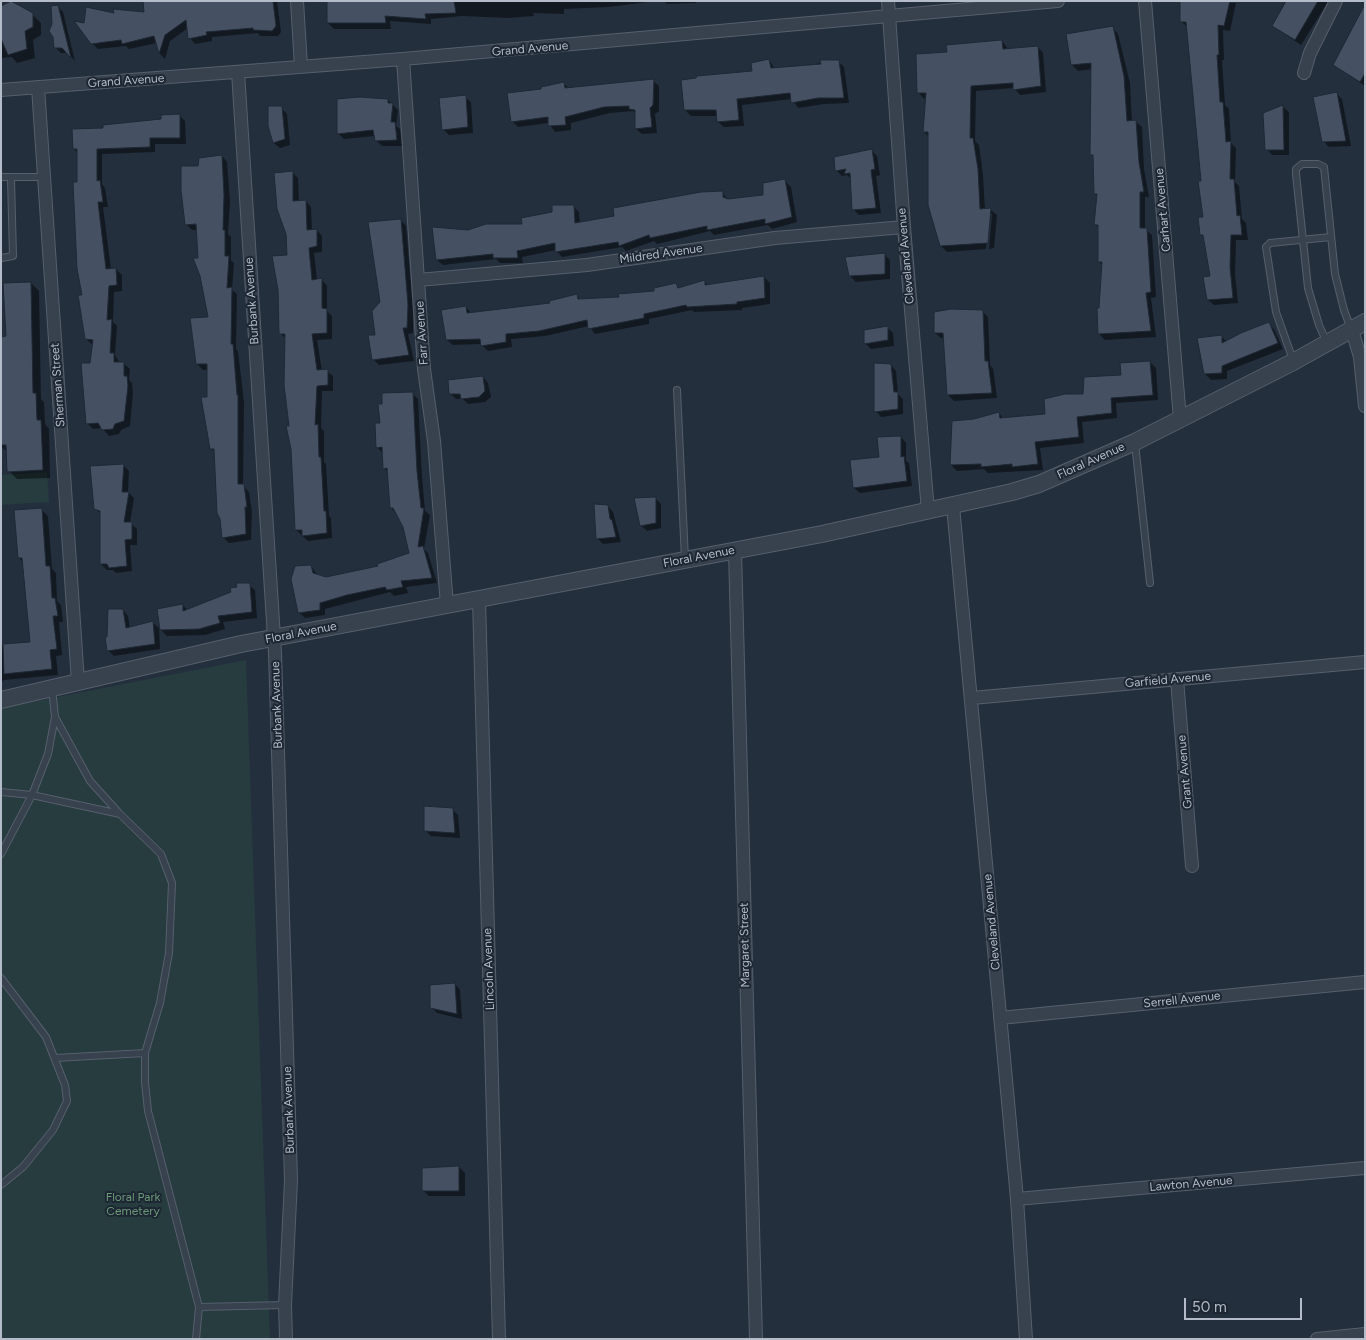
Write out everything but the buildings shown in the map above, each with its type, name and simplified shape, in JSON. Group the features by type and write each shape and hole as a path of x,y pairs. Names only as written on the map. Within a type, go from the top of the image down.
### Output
{"street":[{"path":"297,1 301,67"},
{"name":"Cleveland Avenue","path":"888,1 904,227 928,511"},
{"name":"Grand Avenue","path":"1,90 402,59 1058,1"},
{"name":"Carhart Avenue","path":"1145,1 1180,419"},
{"path":"1304,73 1310,53 1336,1"},
{"name":"Farr Avenue","path":"402,59 424,369 434,441 447,605"},
{"name":"Burbank Avenue","path":"238,72 275,638 291,1180 285,1305 286,1339"},
{"name":"Sherman Street","path":"38,87 78,682"},
{"name":"Mildred Avenue","path":"418,280 587,265 775,238 904,227"},
{"path":"1358,326 1365,406"},
{"name":"Floral Avenue","path":"1,700 275,638 735,551 953,506 1039,484 1135,442 1294,362 1358,326"},
{"name":"Cleveland Avenue","path":"953,506 972,698 1016,1199 1026,1339"},
{"name":"Margaret Street","path":"735,551 756,1339"},
{"name":"Lincoln Avenue","path":"479,599 499,1339"},
{"name":"Garfield Avenue","path":"972,698 1365,662"},
{"name":"Grant Avenue","path":"1177,679 1192,866"},
{"name":"Serrell Avenue","path":"1000,1018 1365,982"},
{"name":"Lawton Avenue","path":"1016,1199 1365,1168"},
{"path":"1317,1339 1365,1334"}],"lane":[{"path":"1327,343 1319,325 1308,288 1301,241 1296,174 1298,166 1302,164 1318,164 1324,167 1337,282 1344,310 1358,326"},
{"path":"1,178 44,177"},
{"path":"1,258 13,256 11,179"},
{"path":"1294,362 1276,312 1266,247 1270,244 1331,237"},
{"path":"677,390 685,560"},
{"path":"1135,442 1150,582"},
{"path":"52,688 56,717 90,782 161,854 172,883 169,954 160,1003 145,1053 148,1111 199,1307 196,1339"},
{"path":"1,854 32,795 48,754 56,717"},
{"path":"1,792 32,795 120,814"},
{"path":"1,978 46,1037 56,1058 65,1086 67,1101 53,1130 23,1167 1,1185"},
{"path":"56,1058 145,1053"},
{"path":"199,1307 285,1305"}],"green space":[{"path":"47,472 49,502 1,505 1,475"},
{"name":"Floral Park Cemetery","path":"246,660 270,1339 1,1339 1,708"}]}
